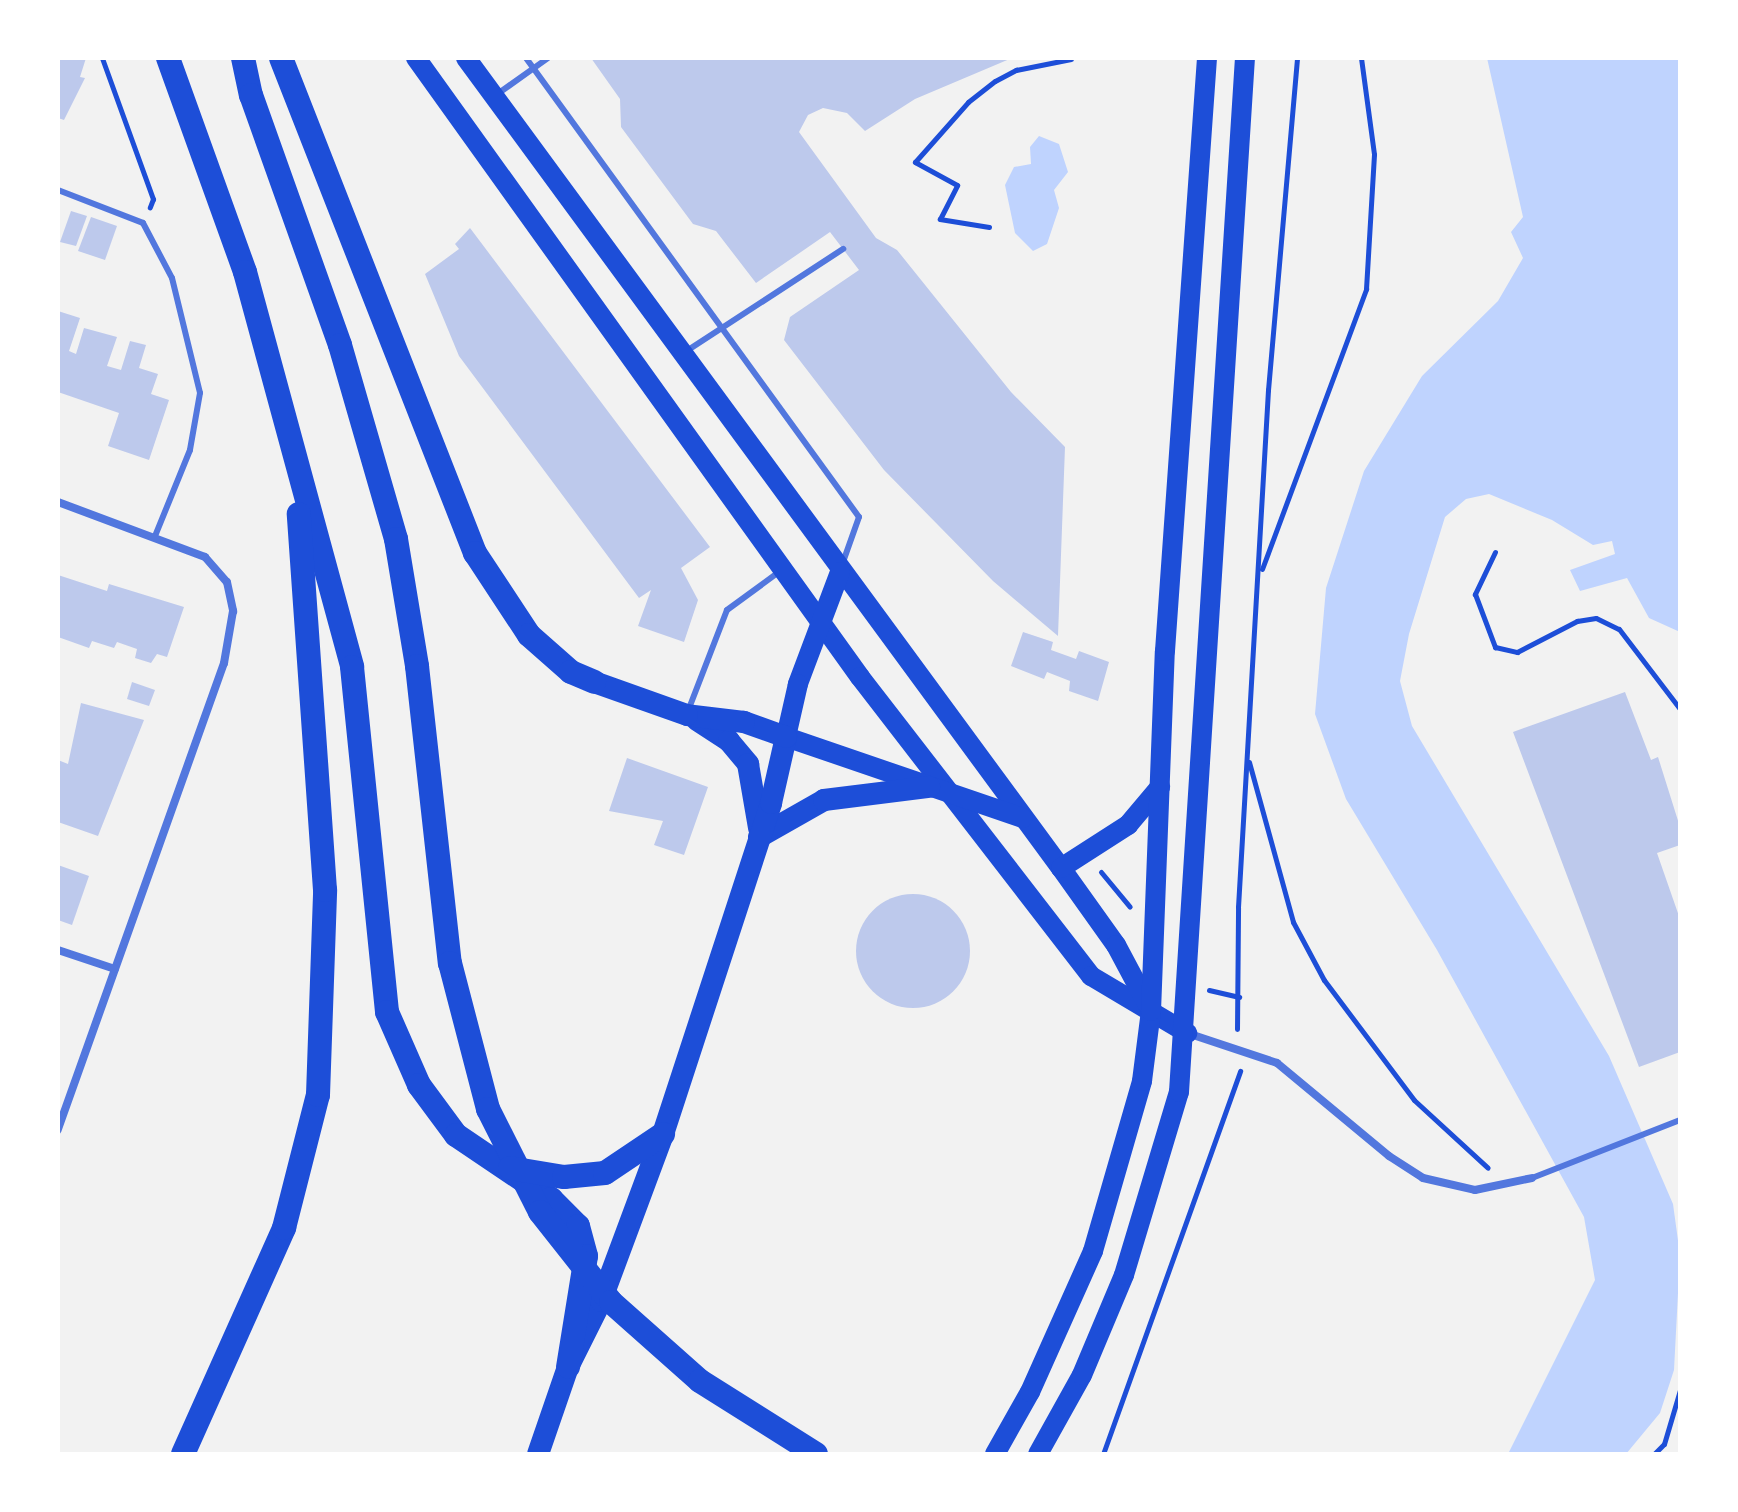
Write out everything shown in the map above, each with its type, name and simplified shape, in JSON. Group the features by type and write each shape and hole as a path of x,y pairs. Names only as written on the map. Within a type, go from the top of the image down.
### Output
{"highway":[{"path":"168,58 245,272 352,667 387,1012 400,1048 438,1113 456,1135 566,1211 584,1243 568,1367"},
{"path":"243,58 251,95 340,345 396,539 417,666 450,963 488,1109 540,1212 611,1302 666,1354 816,1454"},
{"path":"281,58 475,553 529,635 571,672 687,715 729,741 748,764 759,837"},
{"path":"183,1454 284,1228 309,1138 323,1049 325,890 313,666 292,444"},
{"path":"538,1454 568,1367 601,1301 663,1134 759,837 786,737 744,722 687,715"},
{"path":"759,837 824,800 939,791"},
{"path":"500,1167 564,1177 605,1173 663,1134"}],"main road":[{"path":"416,58 939,791 1091,976 1187,1033"},
{"path":"466,58 679,356 1061,868 1116,945 1151,1011"},
{"path":"995,1454 1050,1349 1108,1210 1139,1096 1151,1011 1165,651 1207,58"},
{"path":"1038,1454 1082,1375 1140,1233 1173,1120 1187,1033 1245,58"},
{"path":"840,572 798,684 786,737 1023,818"},
{"path":"1061,868 1128,825 1160,787"}],"street":[{"path":"58,502 188,547 221,569 232,597 230,643 58,1130"},
{"path":"58,950 115,969"},
{"path":"1187,1033 1277,1063 1389,1156 1423,1178 1475,1190 1532,1178"}],"lane":[{"path":"526,58 859,517 840,572"},
{"path":"494,97 548,58"},
{"path":"58,190 143,223 172,278 200,393 190,450 155,536"},
{"path":"679,356 843,249"},
{"path":"687,715 727,610 782,569"},
{"path":"1532,1178 1680,1120"}],"path":[{"path":"102,58 153,199 143,223"},
{"path":"1237,1026 1268,390 1297,58"},
{"path":"1260,575 1366,289 1374,154 1361,58"},
{"path":"989,227 940,219 957,185 915,162 968,102 995,81 1016,70 1071,59"},
{"path":"1495,552 1477,600 1492,645 1517,652 1577,621 1604,621 1619,629 1680,709"},
{"path":"1248,757 1293,922 1324,980 1414,1100 1493,1173"},
{"path":"1095,866 1139,917"},
{"path":"1206,986 1239,997"},
{"path":"1103,1454 1241,1069"},
{"path":"1654,1454 1664,1444 1680,1390"}],"water":[{"path":"1487,58 1680,58 1680,632 1649,618 1627,578 1580,591 1570,570 1615,554 1612,541 1593,545 1552,520 1489,494 1466,499 1445,517 1409,634 1400,681 1412,726 1609,1056 1673,1204 1680,1255 1674,1370 1660,1413 1626,1454 1508,1454 1595,1280 1584,1217 1437,950 1346,799 1315,714 1326,588 1364,471 1422,376 1498,301 1523,258 1511,232 1523,217"},
{"path":"1039,136 1059,144 1068,172 1054,190 1059,208 1047,244 1033,251 1015,233 1005,185 1014,167 1031,164 1030,147"}],"building":[{"path":"58,58 86,58 80,77 85,78 64,120 58,118"},
{"path":"591,58 1012,58 915,99 865,131 847,113 823,108 808,115 799,132 876,238 897,250 1011,392 1065,447 1058,636 993,581 884,470 784,340 790,317 859,270 830,232 756,283 716,231 693,224 621,127 620,99"},
{"path":"71,211 87,216 76,246 60,242"},
{"path":"91,217 117,226 105,260 78,251"},
{"path":"470,228 710,547 681,568 698,600 684,642 638,626 651,590 639,598 459,356 425,274 459,249 455,244"},
{"path":"58,311 80,318 69,351 76,354 84,328 117,337 107,366 121,370 130,341 146,345 139,368 158,374 151,394 169,400 149,460 108,446 119,413 58,392"},
{"path":"58,575 107,591 109,584 184,607 167,657 157,654 151,663 135,658 137,649 117,642 114,648 92,641 89,648 58,637"},
{"path":"1023,632 1053,642 1051,650 1076,659 1079,651 1109,662 1098,701 1069,691 1070,681 1047,672 1044,679 1011,666"},
{"path":"132,682 155,690 149,706 127,699"},
{"path":"1625,692 1651,760 1658,757 1680,827 1680,845 1657,853 1680,919 1680,1052 1639,1067 1513,732"},
{"path":"81,703 144,720 98,836 58,822 58,760 68,764"},
{"path":"627,758 708,787 684,855 654,845 663,821 609,811"},
{"path":"58,865 89,876 72,925 58,920"},
{"path":"913,894 935,898 953,911 966,929 970,951 966,973 953,991 935,1004 913,1008 891,1004 873,991 860,973 856,951 860,929 873,911 891,898"}]}
